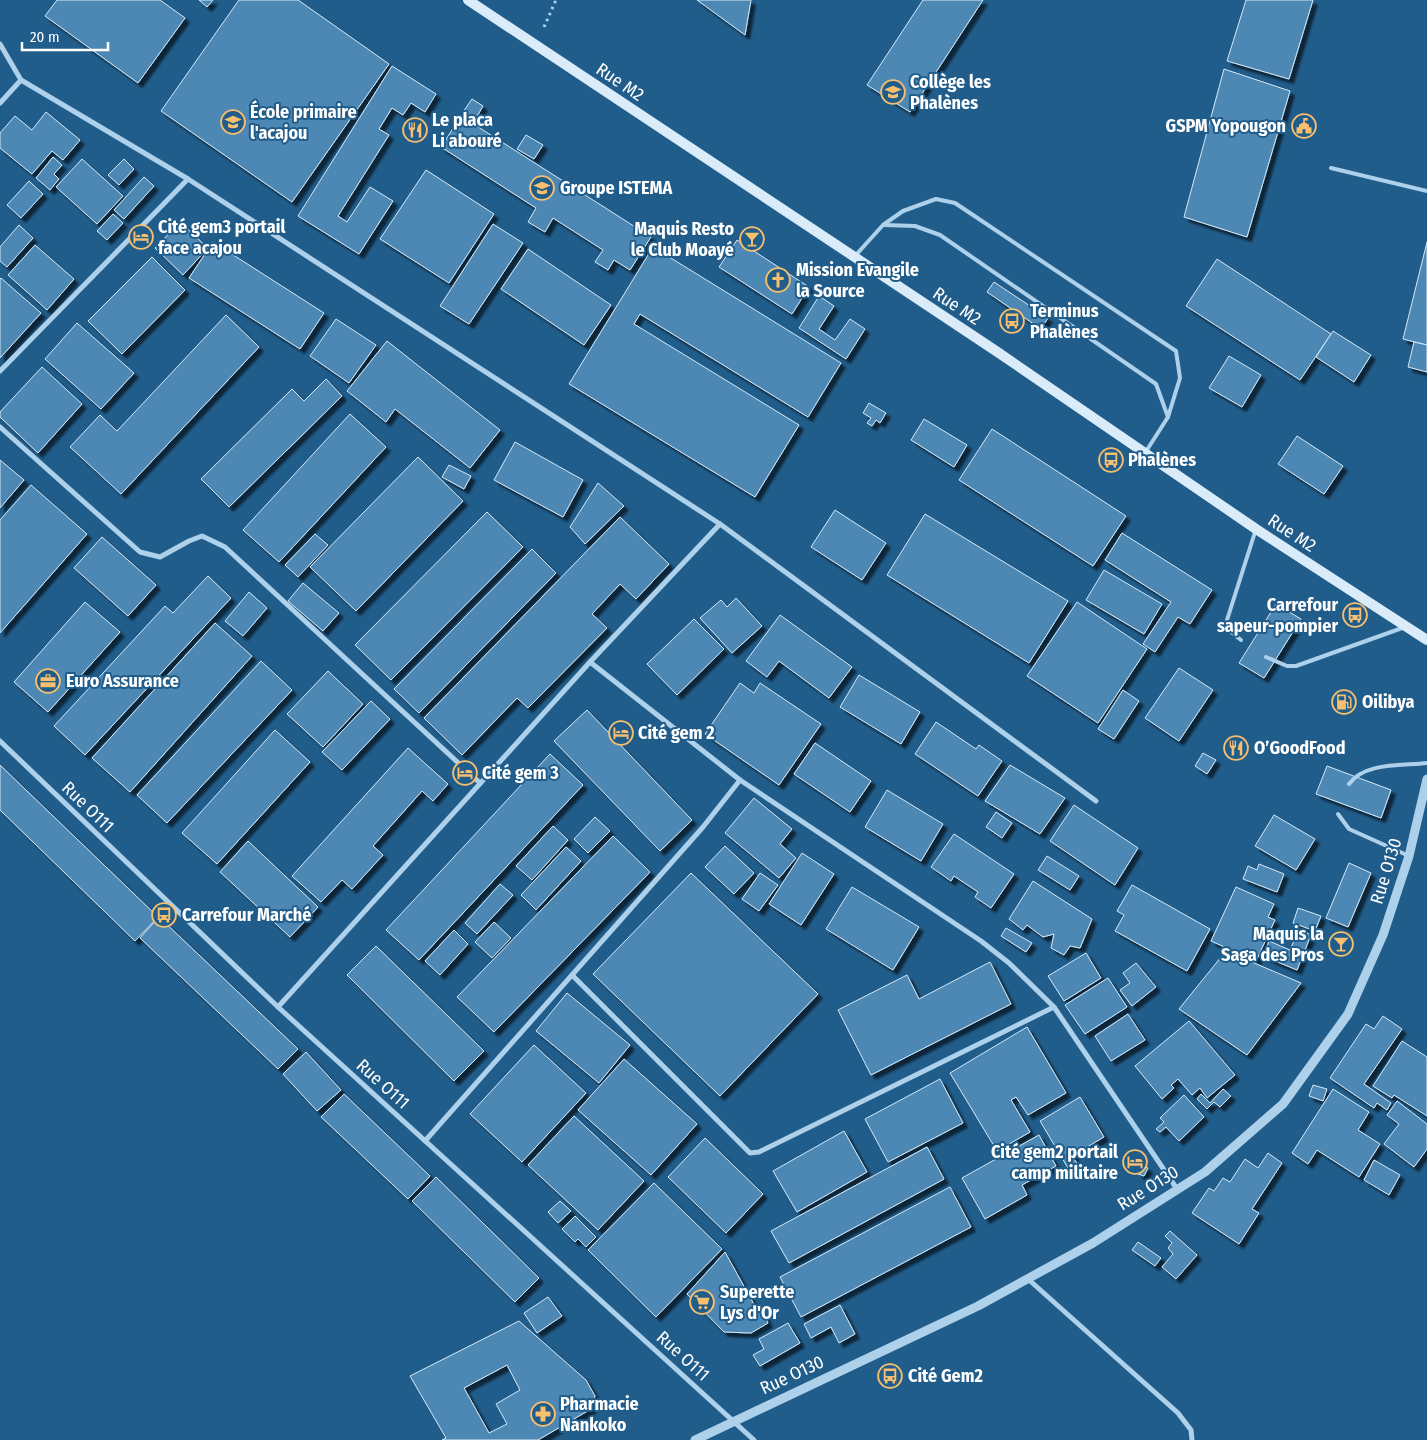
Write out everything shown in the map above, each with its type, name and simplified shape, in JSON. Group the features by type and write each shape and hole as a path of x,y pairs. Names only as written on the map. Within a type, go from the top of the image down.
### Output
{"main road":[{"name":"Rue M2","path":"468,0 1256,529 1427,640"}],"street":[{"path":"0,44 22,80 188,179 720,524 1096,801"},
{"path":"0,103 22,80"},
{"path":"0,371 188,179"},
{"path":"0,427 140,552 160,557 202,536 225,547 480,783"},
{"path":"278,1007 590,662 720,524"},
{"path":"590,662 740,780 981,941 1009,963 1054,1007 1177,1189"},
{"name":"Rue O111","path":"0,741 278,1007 754,1440"},
{"name":"Rue O130","path":"696,1440 734,1420 978,1306 1093,1243 1205,1172 1283,1104 1348,1014 1384,935 1409,856 1427,779"},
{"path":"425,1141 703,827 740,780"},
{"path":"572,974 750,1153 759,1152 1054,1007"},
{"path":"1028,1279 1178,1413 1191,1430 1192,1440"}],"lane":[{"path":"1331,168 1427,191"},
{"path":"853,257 883,225 903,211 936,199 955,203 1176,352 1180,378 1168,417 1145,453"},
{"path":"883,225 915,226 940,235 1156,384 1168,417"},
{"path":"1241,640 1231,632 1227,620 1256,529"},
{"path":"1266,657 1287,666 1296,666 1406,627"},
{"path":"1349,784 1356,775 1367,770 1427,763"},
{"path":"1338,814 1349,829 1409,856"}],"path":[{"path":"535,45 556,0"}],"building":[{"path":"57,0 160,0 185,18 138,83 45,16"},
{"path":"199,0 213,0 207,7"},
{"path":"239,0 298,0 389,64 292,202 161,111"},
{"path":"697,0 751,0 745,35"},
{"path":"923,0 983,0 910,112 867,85"},
{"path":"1246,0 1313,0 1289,79 1227,61"},
{"path":"392,66 436,94 425,112 411,103 403,115 392,108 379,129 389,135 338,216 347,222 370,187 393,201 359,254 298,216"},
{"path":"1224,69 1290,91 1247,237 1184,217"},
{"path":"472,99 483,106 475,120 463,112"},
{"path":"46,112 80,140 63,160 52,151 32,174 0,148 0,133 15,116 32,130"},
{"path":"461,116 651,237 630,270 614,260 608,270 595,262 603,250 553,218 545,232 528,222 536,208 441,147"},
{"path":"526,135 543,145 534,159 517,149"},
{"path":"53,157 62,165 54,174 59,179 50,190 36,178"},
{"path":"82,159 123,196 97,224 56,187"},
{"path":"124,159 134,169 119,185 108,175"},
{"path":"426,170 494,214 449,283 380,239"},
{"path":"144,177 154,186 124,219 114,210"},
{"path":"29,181 43,194 21,218 7,205"},
{"path":"113,214 123,223 107,240 97,231"},
{"path":"180,222 208,248 183,275 155,248"},
{"path":"493,224 523,243 469,324 440,306"},
{"path":"19,225 33,238 7,267 0,261 0,247"},
{"path":"737,240 809,287 792,314 719,267"},
{"path":"213,242 324,313 300,349 189,278"},
{"path":"1427,242 1427,345 1403,339"},
{"path":"35,245 74,279 47,310 8,275"},
{"path":"653,247 841,363 808,417 640,314 634,324 799,425 755,497 569,384"},
{"path":"528,249 611,305 584,345 501,289"},
{"path":"152,257 185,290 122,354 88,321"},
{"path":"1217,259 1331,334 1300,380 1186,306"},
{"path":"0,279 41,313 0,358"},
{"path":"994,282 1048,318 1041,329 987,292"},
{"path":"819,296 834,306 819,329 835,340 850,319 865,329 846,359 799,328"},
{"path":"226,315 259,347 121,494 70,447 100,415 117,431"},
{"path":"336,319 376,345 349,383 310,356"},
{"path":"77,323 134,373 101,409 45,359"},
{"path":"1333,331 1371,355 1354,382 1316,357"},
{"path":"387,341 500,430 470,468 395,409 386,422 347,391"},
{"path":"1414,342 1427,345 1427,372 1408,367"},
{"path":"1229,356 1261,375 1242,407 1209,388"},
{"path":"42,367 82,404 38,453 0,417 0,412"},
{"path":"326,379 342,396 229,507 201,479 292,389 304,401"},
{"path":"869,403 886,413 880,423 876,420 872,426 867,423 871,418 863,413"},
{"path":"350,414 386,447 279,562 243,530"},
{"path":"924,419 967,445 954,467 911,440"},
{"path":"992,429 1126,516 1093,566 959,480"},
{"path":"1297,436 1343,466 1324,494 1278,464"},
{"path":"515,442 583,480 563,517 494,480"},
{"path":"418,457 463,501 356,611 310,567"},
{"path":"0,460 24,480 0,508"},
{"path":"449,465 471,476 464,489 442,477"},
{"path":"598,483 624,506 585,544 570,527"},
{"path":"31,485 87,534 0,633 0,520"},
{"path":"835,510 886,543 862,580 811,547"},
{"path":"487,512 523,547 391,680 355,645"},
{"path":"925,514 1068,601 1029,663 887,575"},
{"path":"620,517 669,564 636,599 620,584 592,614 607,628 528,708 517,698 462,755 424,718"},
{"path":"1122,533 1212,590 1190,624 1178,617 1155,652 1143,644 1171,602 1105,560"},
{"path":"315,534 328,545 298,577 285,565"},
{"path":"102,537 156,585 128,616 74,568"},
{"path":"532,549 556,573 419,713 394,689"},
{"path":"1104,570 1162,604 1144,634 1086,600"},
{"path":"208,576 231,598 85,755 54,726 165,606 173,613"},
{"path":"303,583 339,613 323,631 288,601"},
{"path":"249,592 267,608 243,636 225,621"},
{"path":"736,598 762,626 732,653 700,618 721,600 727,607"},
{"path":"85,602 120,632 48,712 14,682"},
{"path":"1077,602 1147,649 1098,723 1027,676"},
{"path":"1276,604 1301,619 1264,678 1239,663"},
{"path":"780,615 852,667 829,698 779,661 767,677 746,661"},
{"path":"694,619 724,649 677,695 647,664"},
{"path":"215,623 252,656 130,792 92,758"},
{"path":"261,661 292,690 167,823 137,795"},
{"path":"1179,668 1213,690 1179,741 1145,718"},
{"path":"328,671 363,704 323,747 287,714"},
{"path":"859,675 920,712 901,744 840,707"},
{"path":"740,683 754,693 760,683 821,724 779,785 705,734"},
{"path":"1123,690 1139,701 1114,739 1098,729"},
{"path":"371,701 390,719 342,770 322,752"},
{"path":"587,710 692,820 660,851 554,741"},
{"path":"936,722 976,749 979,745 1002,761 978,796 915,754"},
{"path":"275,730 310,762 217,864 182,833"},
{"path":"815,743 871,781 850,812 794,774"},
{"path":"408,748 448,784 433,801 422,791 373,846 383,855 352,889 342,880 321,902 292,876"},
{"path":"1203,753 1216,760 1207,774 1195,766"},
{"path":"550,754 583,785 419,960 386,930"},
{"path":"0,765 158,917 135,941 0,810"},
{"path":"1010,765 1065,798 1040,834 985,801"},
{"path":"1327,766 1391,790 1381,818 1316,794"},
{"path":"887,790 943,824 921,861 865,827"},
{"path":"754,798 792,829 780,844 796,858 779,878 725,833"},
{"path":"1074,805 1138,848 1115,885 1050,841"},
{"path":"996,812 1012,823 1002,838 986,827"},
{"path":"1274,815 1315,839 1296,870 1255,846"},
{"path":"595,817 610,831 588,853 574,839"},
{"path":"553,826 568,840 532,880 516,866"},
{"path":"954,834 1014,874 991,908 975,897 978,892 954,876 951,881 931,867"},
{"path":"613,836 650,872 494,1032 457,997"},
{"path":"248,841 318,907 290,937 220,872"},
{"path":"725,846 754,873 734,894 705,867"},
{"path":"566,847 581,861 536,910 521,895"},
{"path":"802,853 834,874 801,925 769,904"},
{"path":"1047,856 1079,876 1070,890 1038,870"},
{"path":"1349,863 1371,873 1348,927 1326,918"},
{"path":"1259,864 1284,874 1277,892 1243,879 1248,866 1257,870"},
{"path":"691,873 818,994 720,1096 593,974"},
{"path":"760,873 778,885 759,911 742,899"},
{"path":"1033,881 1092,919 1080,948 1070,946 1064,955 1051,948 1054,934 1043,937 1027,925 1023,930 1009,919"},
{"path":"500,884 513,895 477,934 465,923"},
{"path":"1132,885 1210,929 1187,971 1115,931 1124,915 1117,911"},
{"path":"852,887 919,927 893,970 826,929"},
{"path":"1236,887 1274,904 1268,917 1275,920 1256,961 1211,941"},
{"path":"1298,908 1321,916 1315,931 1293,923"},
{"path":"159,917 298,1049 278,1069 140,938"},
{"path":"494,922 511,938 492,958 475,942"},
{"path":"1006,928 1032,943 1026,952 1001,936"},
{"path":"1299,929 1311,935 1297,970 1263,956 1269,941 1290,950"},
{"path":"454,930 468,944 440,975 425,961"},
{"path":"376,946 484,1051 454,1081 347,975"},
{"path":"1226,951 1301,983 1247,1055 1179,1009"},
{"path":"1086,953 1101,978 1064,1001 1048,976"},
{"path":"990,962 1011,1004 871,1075 838,1010 907,975 919,999"},
{"path":"1136,963 1156,987 1132,1006 1120,990 1130,983 1123,973"},
{"path":"1108,978 1127,1007 1085,1034 1065,1005"},
{"path":"567,993 630,1045 599,1083 536,1031"},
{"path":"1128,1014 1145,1040 1111,1061 1095,1036"},
{"path":"1383,1016 1402,1029 1364,1084 1391,1103 1387,1110 1377,1103 1374,1108 1330,1078 1366,1024 1374,1029"},
{"path":"1189,1021 1235,1075 1207,1098 1200,1088 1192,1095 1178,1079 1171,1085 1174,1088 1162,1099 1135,1066"},
{"path":"1027,1027 1066,1093 1028,1115 1016,1097 1011,1100 1030,1132 997,1151 950,1073"},
{"path":"1402,1041 1427,1057 1427,1116 1394,1095 1392,1098 1373,1086"},
{"path":"534,1045 586,1093 522,1162 470,1114"},
{"path":"306,1052 341,1090 317,1111 283,1074"},
{"path":"624,1059 697,1124 651,1175 578,1110"},
{"path":"940,1079 963,1123 888,1162 865,1119"},
{"path":"1313,1085 1327,1089 1323,1101 1309,1096"},
{"path":"1223,1089 1231,1096 1220,1107 1214,1102 1207,1109 1197,1099 1201,1094 1210,1103"},
{"path":"1333,1089 1369,1112 1358,1130 1380,1144 1359,1177 1317,1150 1308,1164 1292,1153"},
{"path":"344,1094 430,1176 408,1199 321,1117"},
{"path":"1184,1095 1204,1117 1179,1141 1166,1127 1160,1132 1156,1129 1164,1122 1160,1118"},
{"path":"1080,1097 1104,1137 1072,1156 1077,1163 1068,1168 1040,1121"},
{"path":"1397,1101 1427,1124 1427,1149 1414,1167 1384,1144 1399,1124 1387,1115"},
{"path":"574,1116 644,1181 598,1230 528,1165"},
{"path":"844,1131 867,1172 797,1212 773,1171"},
{"path":"1039,1135 1056,1166 1022,1185 1027,1195 985,1219 962,1178"},
{"path":"705,1138 763,1194 726,1233 668,1177"},
{"path":"927,1147 944,1179 789,1263 771,1231"},
{"path":"1268,1153 1282,1163 1252,1209 1259,1213 1239,1244 1192,1213 1209,1188 1214,1191 1223,1178 1230,1182 1245,1159 1258,1168"},
{"path":"1374,1160 1400,1175 1389,1195 1364,1180"},
{"path":"1142,1165 1148,1168 1144,1176 1138,1174"},
{"path":"436,1177 539,1278 515,1302 412,1201"},
{"path":"654,1183 722,1249 656,1317 588,1250"},
{"path":"950,1187 971,1227 801,1317 780,1277"},
{"path":"560,1201 571,1211 558,1223 548,1212"},
{"path":"575,1216 596,1237 586,1247 578,1239 575,1242 562,1229"},
{"path":"1170,1231 1197,1255 1176,1279 1162,1267 1173,1254 1168,1248 1172,1243 1165,1236"},
{"path":"1138,1242 1161,1258 1155,1266 1132,1250"},
{"path":"725,1252 756,1308 760,1305 768,1323 751,1333 724,1332 687,1294"},
{"path":"548,1297 562,1316 537,1333 524,1313"},
{"path":"840,1305 855,1334 839,1343 831,1327 811,1338 804,1324"},
{"path":"519,1321 586,1380 595,1396 591,1409 538,1440 442,1440 446,1438 410,1376","holes":["507,1365 520,1390 496,1404 507,1424 489,1433 464,1388"]},
{"path":"788,1323 800,1343 760,1366 753,1355 764,1349 759,1339"}],"place":[{"name":"Collège les Phalènes","path":"893,92"},
{"name":"École primaire l'acajou","path":"233,122"},
{"name":"GSPM Yopougon","path":"1304,126"},
{"name":"Le placa Li abouré","path":"415,130"},
{"name":"Groupe ISTEMA","path":"542,188"},
{"name":"Cité gem3 portail face acajou","path":"141,237"},
{"name":"Maquis Resto le Club Moayé","path":"752,239"},
{"name":"Mission Evangile la Source","path":"778,280"},
{"name":"Terminus Phalènes","path":"1012,321"},
{"name":"Phalènes","path":"1111,460"},
{"name":"Carrefour sapeur-pompier","path":"1355,615"},
{"name":"Euro Assurance","path":"48,681"},
{"name":"Oilibya","path":"1344,702"},
{"name":"Cité gem 2","path":"621,733"},
{"name":"O’GoodFood","path":"1236,748"},
{"name":"Cité gem 3","path":"465,773"},
{"name":"Carrefour Marché","path":"164,915"},
{"name":"Maquis la Saga des Pros","path":"1341,944"},
{"name":"Cité gem2 portail camp militaire","path":"1135,1162"},
{"name":"Superette Lys d'Or","path":"702,1302"},
{"name":"Cité Gem2","path":"890,1376"},
{"name":"Pharmacie Nankoko","path":"543,1414"}]}
